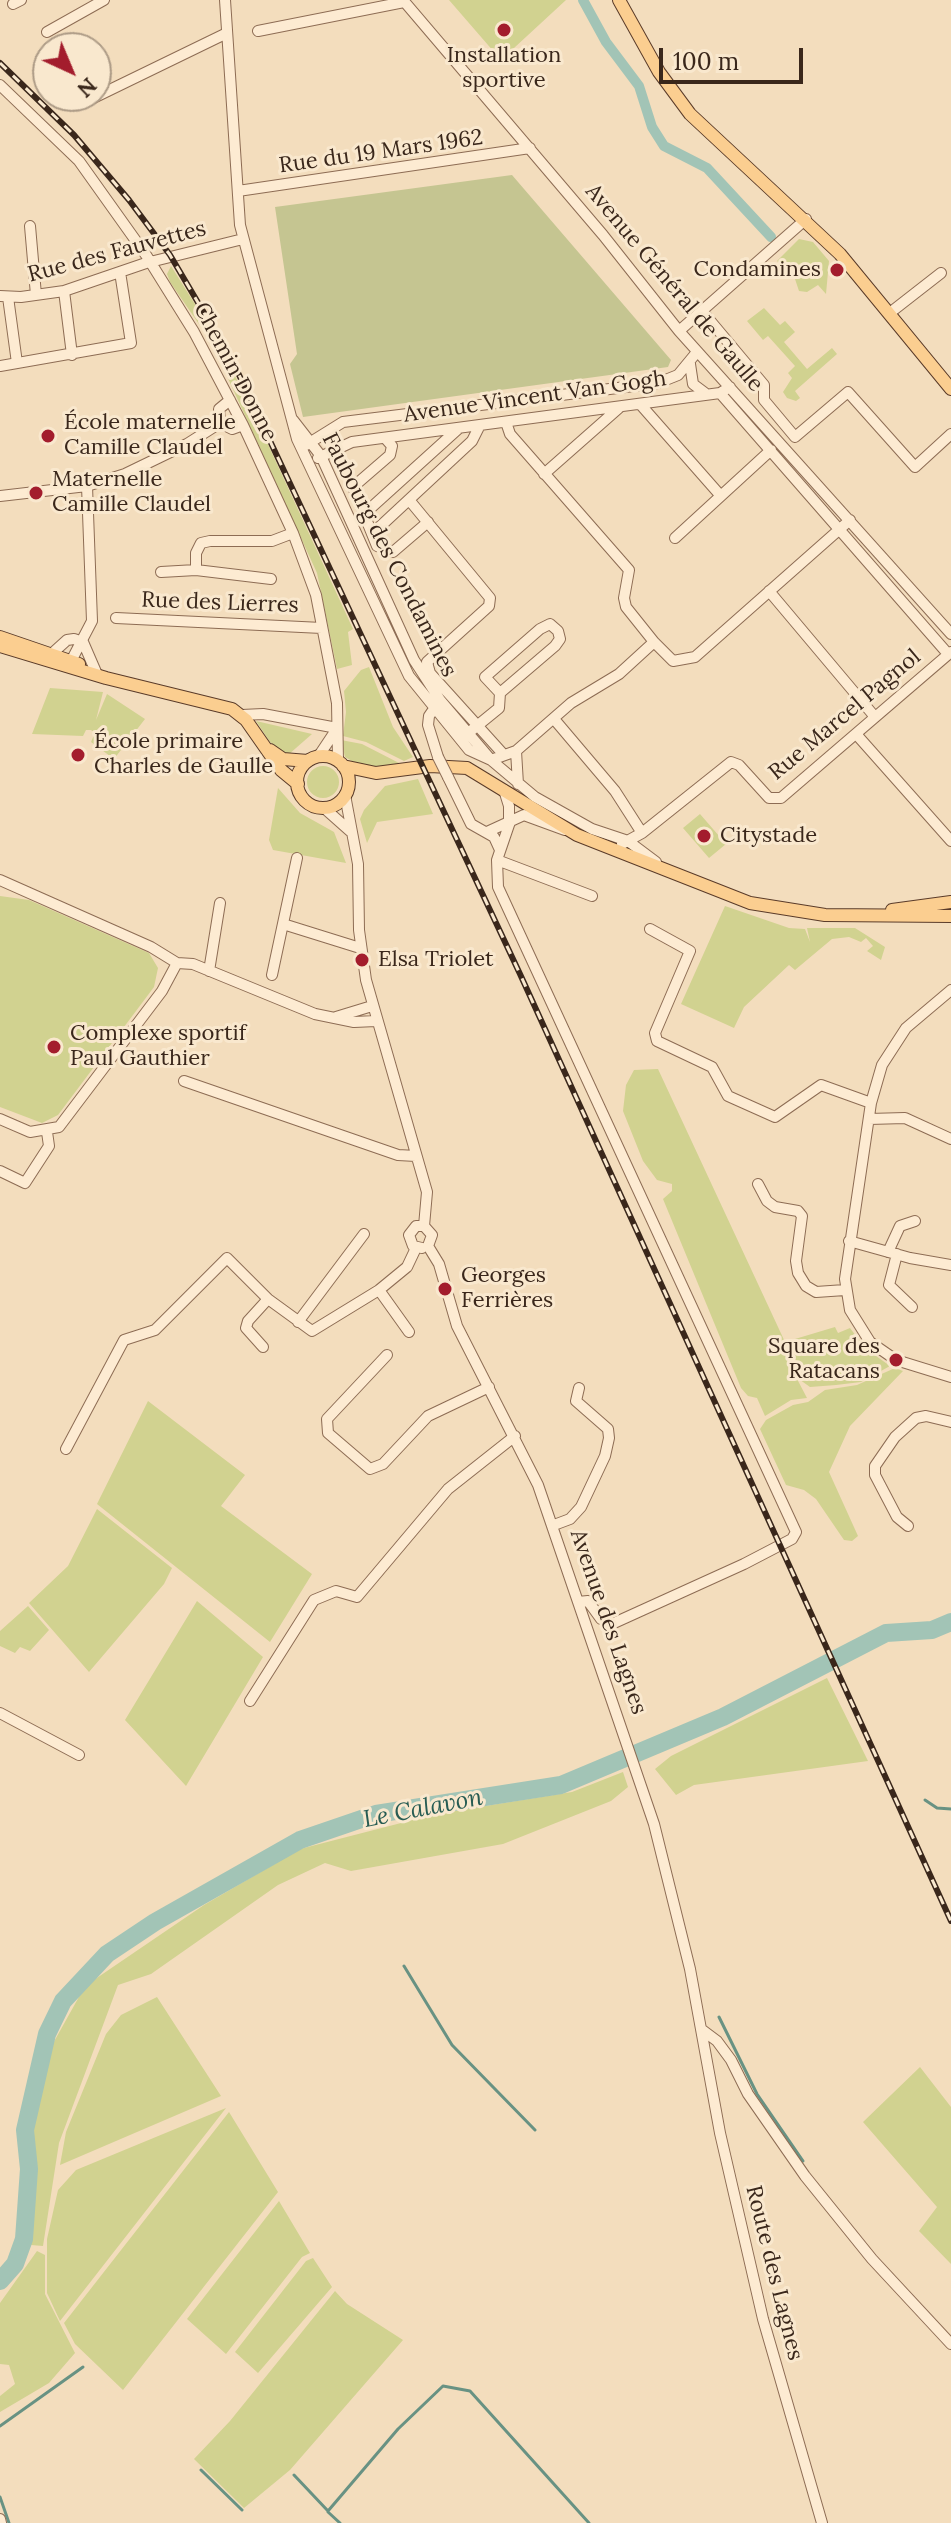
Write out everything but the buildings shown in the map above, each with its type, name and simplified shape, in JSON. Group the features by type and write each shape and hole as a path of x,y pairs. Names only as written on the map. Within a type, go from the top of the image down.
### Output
{"main road":[{"path":"619,0 659,72 690,114 806,219 891,312 951,389"},
{"path":"0,637 101,675 232,709 242,715 281,770 298,784 306,801 323,807 338,803 346,793 376,773"},
{"path":"0,646 48,657"},
{"path":"265,745 283,759 341,763 376,773 457,767 477,773 569,831 750,903 825,915 951,916"},
{"path":"298,784 299,774 313,759"},
{"path":"341,763 349,781 346,793"},
{"path":"825,915 915,909 951,902"}],"street":[{"path":"47,32 104,0"},
{"name":"Faubourg des Condamines","path":"225,0 243,239 290,416 321,456 414,660 437,704 473,730 491,760 518,784 554,809 592,829 628,841 674,874"},
{"path":"258,31 403,1"},
{"name":"Avenue Général de Gaulle","path":"403,1 530,148 725,390 850,520 951,634"},
{"path":"112,89 227,33"},
{"name":"Chemin Donne","path":"0,85 79,161 151,262 243,425 308,569 337,703 341,763"},
{"name":"Rue du 19 Mars 1962","path":"238,191 530,148"},
{"path":"679,331 806,219"},
{"path":"30,226 36,295"},
{"name":"Rue des Fauvettes","path":"4,296 64,291 151,262 243,239"},
{"path":"0,366 131,343 120,272"},
{"path":"891,312 941,273"},
{"path":"64,291 72,355"},
{"path":"4,296 17,363"},
{"path":"702,311 764,385 764,400 795,437 848,392 915,467 951,434"},
{"name":"Avenue Vincent Van Gogh","path":"304,454 311,441 343,422 658,383 672,379 690,364 697,352"},
{"path":"690,364 693,384 705,393"},
{"path":"725,390 771,450 950,653"},
{"name":"Avenue Vincent Van Gogh","path":"321,456 343,444 725,390"},
{"path":"220,423 219,409 230,400"},
{"path":"640,404 720,495"},
{"path":"544,474 621,407"},
{"path":"290,416 304,454 403,664 437,704 469,750 491,760 516,751 571,703 619,674 654,642"},
{"path":"506,422 510,434 629,570 624,598 626,607 668,659 687,660 850,520"},
{"path":"220,423 232,429 243,425"},
{"path":"0,496 87,486 155,461 220,423"},
{"path":"372,534 472,441 480,425"},
{"path":"363,515 458,429"},
{"path":"332,430 334,441 343,444"},
{"path":"385,438 392,446 390,455 353,487 377,546 393,552 428,522"},
{"path":"675,538 771,450"},
{"path":"304,454 321,456"},
{"path":"68,664 83,642 93,611 87,486"},
{"path":"410,501 490,598 489,606 427,662 430,673 473,730 504,755"},
{"path":"196,570 196,553 201,543 272,541 293,533"},
{"path":"161,572 196,570 271,579"},
{"path":"769,591 875,717"},
{"name":"Rue des Lierres","path":"116,618 322,628"},
{"path":"455,733 473,730 499,708 500,693 555,646 560,639 558,631 550,624 540,629 485,677 500,693"},
{"path":"48,657 67,640 83,642"},
{"path":"83,642 101,675"},
{"name":"Rue Marcel Pagnol","path":"613,849 642,833 726,764 739,765 769,798 775,799 950,653"},
{"path":"437,704 428,725 438,757 471,824 487,832 499,855 592,896"},
{"path":"242,715 263,714 337,728 313,759"},
{"path":"554,719 615,791 642,833"},
{"path":"856,734 951,841"},
{"path":"516,751 518,784"},
{"path":"504,790 510,820 495,875 506,905 796,1532 792,1539 744,1564 614,1623 601,1619 588,1601 578,1602"},
{"path":"346,793 358,864 360,948 376,1021 428,1201 424,1226"},
{"path":"323,807 350,831"},
{"path":"487,832 500,829 510,820 524,815 569,831"},
{"path":"272,975 297,858"},
{"path":"0,880 151,947 177,963 187,962 289,1005 334,1018 362,1023 376,1021"},
{"path":"209,971 220,903"},
{"path":"283,924 360,948"},
{"path":"650,929 690,951 655,1033 657,1041 712,1067 728,1096 775,1117 821,1085 871,1103"},
{"path":"0,1119 30,1132 47,1132 66,1119 162,991 177,963"},
{"path":"951,990 919,1015 896,1040 882,1065 871,1103 849,1241 845,1290 854,1320 879,1350 903,1362 951,1377"},
{"path":"334,1018 372,1006"},
{"path":"184,1081 398,1155 416,1156"},
{"path":"869,1119 905,1118 951,1139"},
{"path":"0,1171 25,1183 49,1146 47,1132"},
{"path":"758,1184 767,1201 775,1207 798,1211 802,1216 796,1261 798,1273 806,1286 816,1292 845,1290"},
{"path":"912,1307 889,1285 900,1226 915,1221"},
{"path":"66,1449 124,1340 155,1330 227,1258 268,1299 312,1331 324,1327 379,1290 407,1267 432,1235 424,1226 416,1226 410,1231 409,1239 422,1247"},
{"path":"298,1322 364,1234"},
{"path":"849,1241 951,1265"},
{"name":"Avenue des Lagnes","path":"422,1247 439,1264 457,1326 515,1436 554,1525 665,1861 701,2029"},
{"path":"379,1290 409,1332"},
{"path":"263,1347 246,1328 248,1321 268,1299"},
{"path":"387,1355 327,1419 328,1433 370,1469 383,1464 428,1416 489,1387"},
{"path":"554,1525 570,1519 581,1507 605,1456 609,1438 608,1429 576,1401 579,1388"},
{"path":"908,1526 897,1517 875,1475 875,1466 895,1437 916,1418 926,1416 951,1422"},
{"path":"250,1701 314,1600 336,1591 357,1597 448,1489 515,1436"},
{"path":"0,1713 79,1755"},
{"path":"701,2029 717,2041 731,2060 748,2094 805,2176 872,2259 951,2344"},
{"name":"Route des Lagnes","path":"701,2029 763,2319 822,2523"}],"green space":[{"name":"Installation sportive","path":"449,0 566,0 501,60"},
{"path":"512,175 671,360 668,367 303,417 290,364 297,354 275,207"},
{"path":"799,239 813,242 829,261 826,294 818,285 807,292 799,291 793,273 777,261"},
{"path":"171,266 215,336 353,629 348,632 352,665 337,669 317,573 226,374 205,333 170,282 167,274"},
{"path":"764,308 780,325 785,321 795,332 784,342 807,369 832,348 837,354 795,391 800,398 796,401 787,398 783,392 792,378 788,373 795,366 768,336 763,340 747,321"},
{"path":"369,667 393,727 413,757 404,761 366,742 343,736 346,712 344,691 361,670"},
{"path":"50,688 103,692 96,720 107,694 145,719 114,759 91,742 95,733 91,730 86,730 83,736 32,734"},
{"path":"256,721 312,734 288,755 270,742"},
{"path":"341,740 362,744 401,764 371,767 357,764 345,757"},
{"path":"323,766 334,771 339,782 334,793 323,798 312,793 307,782 312,771"},
{"path":"418,779 433,814 377,822 367,843 360,819 364,810 385,786"},
{"path":"278,788 300,813 334,832 346,863 273,850 269,840"},
{"name":"Citystade","path":"700,814 726,844 709,858 683,828"},
{"name":"Complexe sportif Paul Gauthier","path":"0,896 29,900 149,953 158,968 154,987 58,1115 42,1123 0,1107"},
{"path":"725,906 789,928 805,929 810,942 807,928 855,928 885,947 881,960 867,951 873,946 866,938 861,942 849,937 832,939 795,970 789,965 744,1007 734,1028 681,1004"},
{"path":"658,1069 785,1342 835,1327 838,1333 850,1328 865,1348 890,1366 861,1382 836,1385 810,1387 796,1377 807,1398 791,1400 765,1416 757,1398 748,1396 741,1388 663,1199 672,1191 672,1184 657,1180 643,1161 623,1111 626,1085 634,1070"},
{"path":"895,1368 903,1371 850,1426 829,1472 858,1536 852,1541 844,1540 816,1499 804,1490 786,1485 760,1429 766,1420 793,1405 808,1402 825,1390 857,1385"},
{"path":"148,1401 245,1475 221,1506 312,1574 270,1642 97,1504"},
{"path":"97,1509 172,1568 164,1584 89,1672 29,1603 68,1566"},
{"path":"197,1601 263,1657 186,1786 125,1720"},
{"path":"28,1606 49,1630 30,1651 20,1647 15,1653 0,1646 0,1631"},
{"path":"827,1678 868,1761 694,1785 676,1795 655,1769 671,1756"},
{"path":"623,1772 628,1787 611,1801 503,1844 351,1871 325,1863 278,1885 151,1974 118,1985 59,2143 43,2246 31,2245 33,2183 30,2119 51,2047 85,1986 204,1905 300,1849 436,1814 572,1792"},
{"path":"157,1997 221,2096 60,2165 66,2132 106,2034 121,2015"},
{"path":"920,2067 951,2107 951,2264 919,2231 937,2207 863,2122"},
{"path":"226,2108 60,2321 47,2293 47,2239 58,2190 76,2170"},
{"path":"229,2112 278,2192 123,2390 75,2344 64,2323"},
{"path":"279,2201 310,2253 302,2257 226,2354 187,2319"},
{"path":"37,2251 45,2255 45,2294 75,2353 49,2383 0,2412 0,2396 15,2384 9,2365 0,2364 0,2303"},
{"path":"313,2258 332,2287 258,2373 235,2352 306,2261"},
{"path":"335,2291 347,2304 403,2340 290,2470 244,2508 194,2459 230,2421"}],"waterway":[{"path":"583,0 606,42 639,86 652,127 664,146 707,168 771,237"},
{"name":"Le Calavon","path":"0,2281 15,2264 24,2239 29,2169 25,2130 47,2034 63,2001 107,1954 155,1922 300,1840 376,1814 561,1785 723,1717 886,1633 932,1630 951,1622"},
{"path":"925,1800 937,1808 951,1809"},
{"path":"404,1966 452,2045 535,2130"},
{"path":"719,2017 757,2094 803,2161"},
{"path":"0,2426 83,2367"},
{"path":"294,2475 328,2511 398,2429 443,2386 470,2391 589,2523"},
{"path":"201,2470 242,2510"},
{"path":"0,2497 9,2523"},
{"path":"328,2512 340,2523"}],"railway":[{"path":"0,63 74,135 129,200 170,255 233,362 520,974 951,1921"}],"place":[{"name":"Installation sportive","path":"504,30"},
{"name":"Condamines","path":"837,270"},
{"name":"École maternelle Camille Claudel","path":"48,436"},
{"name":"Maternelle Camille Claudel","path":"36,493"},
{"name":"École primaire Charles de Gaulle","path":"78,755"},
{"name":"Citystade","path":"704,836"},
{"name":"Elsa Triolet","path":"362,960"},
{"name":"Complexe sportif Paul Gauthier","path":"54,1047"},
{"name":"Georges Ferrières","path":"445,1289"},
{"name":"Square des Ratacans","path":"896,1360"}]}
